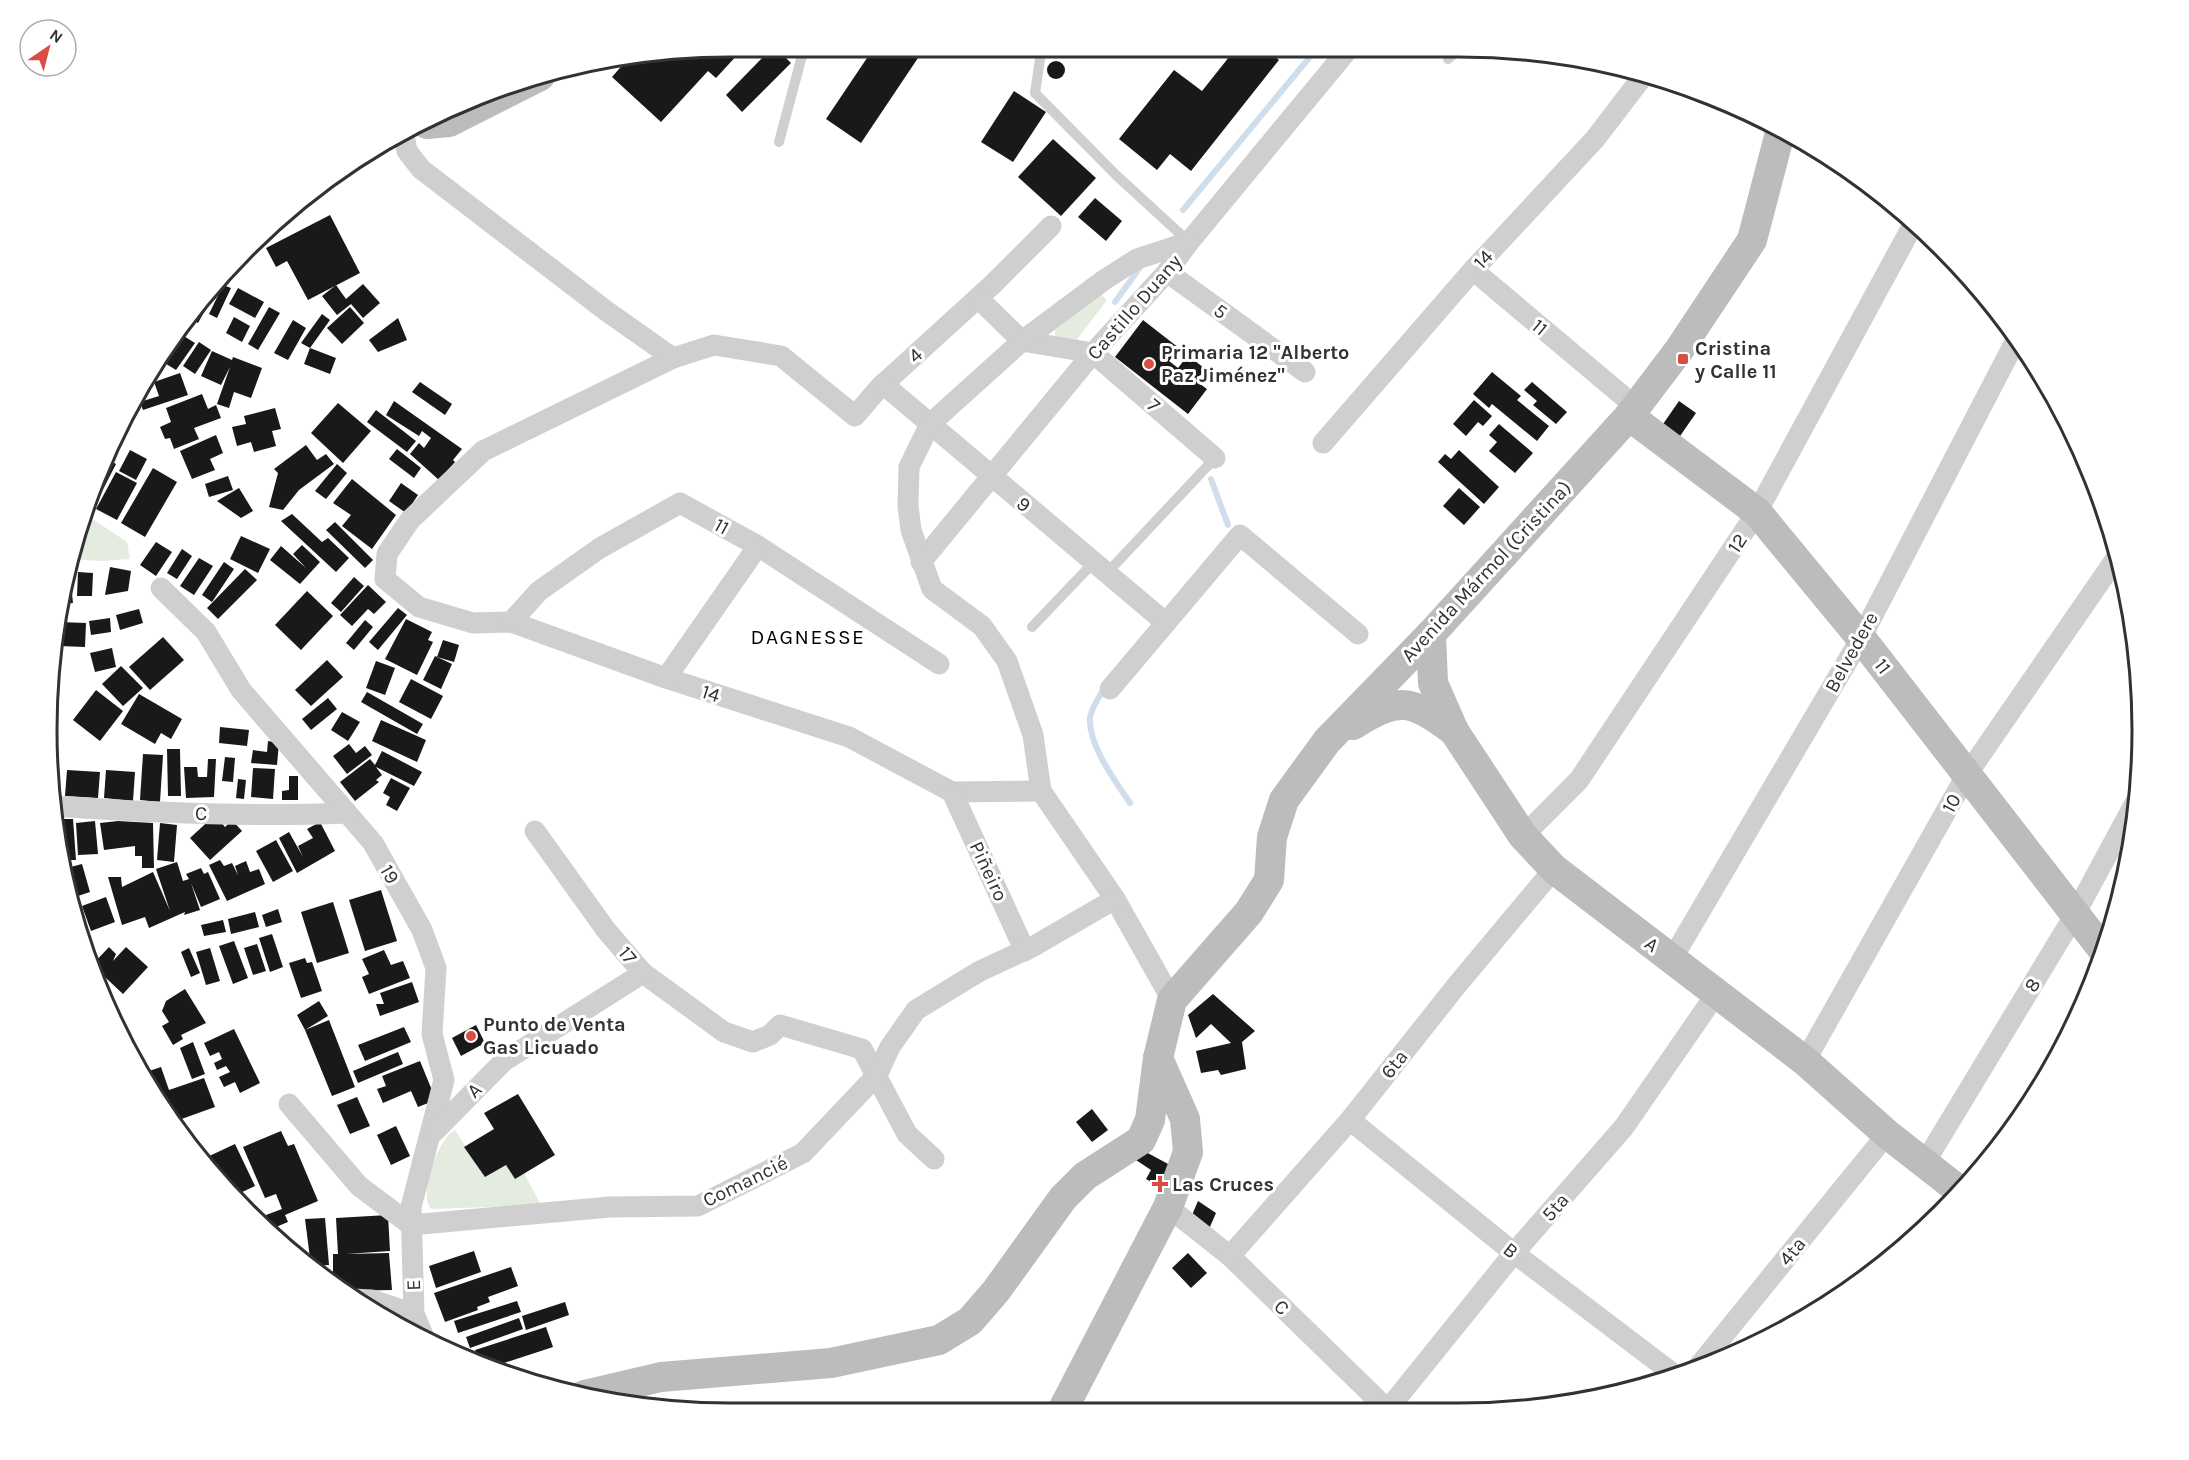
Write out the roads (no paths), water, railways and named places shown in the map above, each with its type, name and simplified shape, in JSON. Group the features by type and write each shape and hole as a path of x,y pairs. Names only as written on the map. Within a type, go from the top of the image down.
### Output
{"main road":[{"path":"439,123 449,122 485,103"},
{"name":"Avenida Mármol (Cristina)","path":"1172,1000 1250,912 1269,880 1272,837 1284,800 1327,741 1431,634 1632,411 1679,350 1752,240 1779,138"},
{"name":"11","path":"1632,411 1757,512 1861,638 2097,943"},
{"name":"A","path":"1431,634 1433,683 1454,731 1523,837 1554,869 1805,1061 1887,1134 1954,1186"},
{"path":"1327,741 1377,710 1406,703 1427,712 1454,731"},
{"path":"603,1391 661,1377 831,1363 939,1340 970,1321 996,1291 1063,1198 1085,1176 1141,1140 1150,1120 1158,1058 1172,1000"},
{"path":"1066,1403 1168,1207 1188,1152 1185,1119 1158,1058"}],"street":[{"name":"Castillo Duany","path":"921,562 1093,353 1167,272 1189,242 1342,57"},
{"name":"14","path":"1323,443 1473,270 1595,139 1639,82"},
{"path":"405,141 406,151 421,169 595,303 673,358"},
{"name":"4","path":"673,358 714,345 781,356 855,416 883,384 978,298 1051,226"},
{"name":"12","path":"1523,837 1579,780 1757,512 1910,231"},
{"path":"1172,1000 1115,899 1041,791 1033,735 1007,661 982,626 932,589 921,562 908,506 909,467 930,424 1022,341 1137,259 1189,242"},
{"name":"11","path":"1473,270 1632,411"},
{"name":"5","path":"1167,272 1305,372"},
{"path":"978,298 1022,341 1093,353"},
{"name":"Belvedere","path":"1672,959 1861,638 2012,347"},
{"name":"7","path":"1093,353 1215,458"},
{"name":"14","path":"673,358 483,451 410,520 387,554 385,579 419,607 473,623 511,622 666,678 849,737 952,792 1041,791"},
{"name":"9","path":"883,384 1159,616"},
{"name":"11","path":"511,622 548,585 600,548 680,503 758,546 939,664"},
{"path":"1110,689 1159,616 1240,535 1358,634"},
{"path":"666,678 758,546"},
{"name":"10","path":"1805,1061 1966,776 2112,567"},
{"name":"19","path":"161,588 206,632 242,690 373,843 422,930 436,968 432,1034 444,1080 411,1207 411,1225"},
{"name":"Piñeiro","path":"952,792 1025,951"},
{"name":"C","path":"62,806 126,811 291,815 346,813"},
{"name":"8","path":"1924,1164 2074,916 2126,820"},
{"name":"17","path":"535,831 606,930 643,973 723,1032 753,1042 770,1035 780,1025 862,1049 877,1075"},
{"name":"6ta","path":"1230,1256 1350,1120 1457,985 1554,869"},
{"name":"Comancié","path":"411,1225 610,1207 698,1206 803,1153 877,1075 890,1047 916,1010 980,971 1025,951 1115,899"},
{"name":"A","path":"431,1135 504,1061 643,973"},
{"name":"5ta","path":"1395,1403 1514,1252 1624,1127 1716,994"},
{"path":"877,1075 907,1134 934,1159"},
{"path":"289,1104 359,1186 411,1225"},
{"name":"B","path":"1350,1120 1514,1252 1668,1369"},
{"name":"4ta","path":"1707,1356 1887,1134"},
{"name":"C","path":"1168,1207 1230,1256 1379,1403"},
{"name":"E","path":"411,1225 414,1314 420,1327"},
{"path":"372,1300 414,1314"}],"lane":[{"path":"779,142 802,57"},
{"path":"1040,57 1035,93 1116,174 1189,242"},
{"path":"1032,627 1100,568 1215,458"}],"waterway":[{"path":"1183,210 1310,57"},
{"path":"1115,302 1141,266"},
{"path":"1211,479 1228,525"},
{"path":"1104,689 1090,718 1093,740 1104,763 1130,803"}],"place":[{"name":"Cristina y Calle 11","path":"1683,359"},
{"name":"Primaria 12 \"Alberto Paz Jiménez\"","path":"1149,364"},
{"name":"Punto de Venta Gas Licuado","path":"471,1036"},
{"name":"Las Cruces","path":"1160,1184"}],"district":[{"name":"DAGNESSE","path":"808,637"}]}
